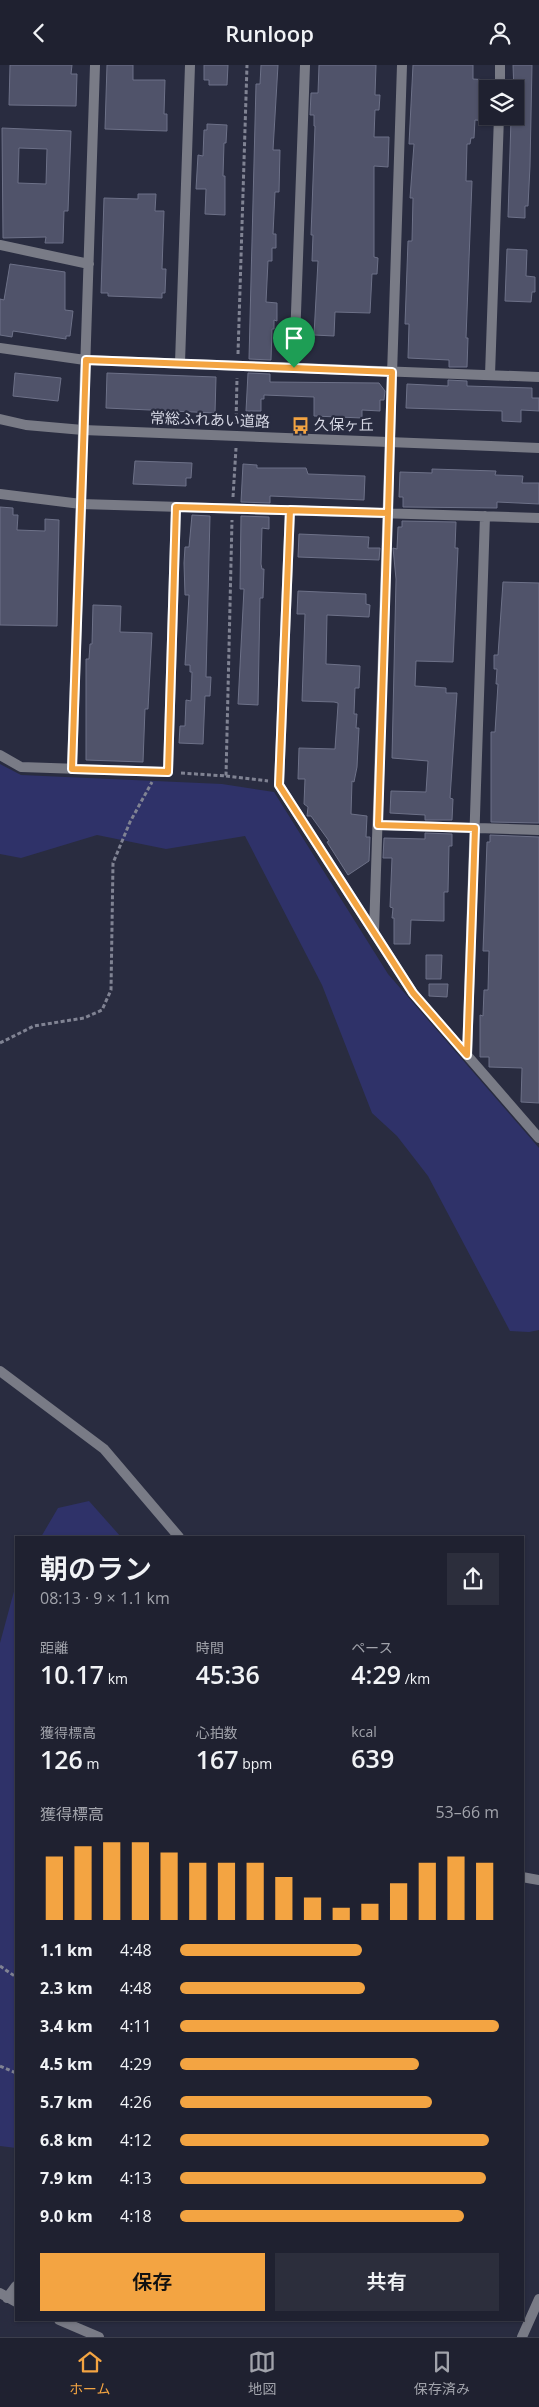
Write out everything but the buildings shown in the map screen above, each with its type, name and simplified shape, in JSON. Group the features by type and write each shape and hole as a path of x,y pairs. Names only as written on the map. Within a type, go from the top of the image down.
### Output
{"street":[{"path":"72,769 95,65"},
{"path":"180,363 190,65"},
{"path":"294,368 305,65"},
{"path":"374,932 402,65"},
{"path":"500,65 500,80"},
{"path":"490,375 499,125"},
{"path":"0,245 88,264"},
{"path":"0,348 86,360 539,377"},
{"name":"常総ふれあい道路","path":"0,419 26,425 83,430 539,448"},
{"path":"0,493 81,504 539,518"},
{"path":"0,755 21,767 168,772 176,507"},
{"path":"290,510 279,785 413,993 539,1138"},
{"path":"467,1055 485,516"},
{"path":"378,825 539,830"},
{"path":"0,1371 104,1449 178,1536"},
{"path":"524,1877 539,1880"},
{"path":"8,2298 15,2287"},
{"path":"522,2337 539,2299"},
{"path":"61,2321 100,2337"}],"path":[{"path":"0,1043 34,1026 84,1018 102,1010 111,990 113,863 130,822 158,772"},
{"path":"226,775 272,782 279,785"},
{"path":"0,1966 15,1976"},
{"path":"0,2066 15,2073"}],"shaded area":[{"path":"0,764 21,775 222,784 274,792 388,974 539,1148 539,1330 529,1332 510,1331 428,1176 397,1136 372,1113 322,985 245,836 166,849 97,835 21,858 0,854"},
{"path":"89,1501 120,1536 42,1536 58,1508"},
{"path":"15,1588 15,2148 0,2146 0,1643"}],"place":[{"name":"久保ヶ丘","path":"300,425"}],"route":[{"path":"294,368 86,360 72,769 168,772 176,507 232,508 388,513 378,825 475,828 467,1055 413,993 279,785 290,510 388,513 392,372 294,368"}]}
